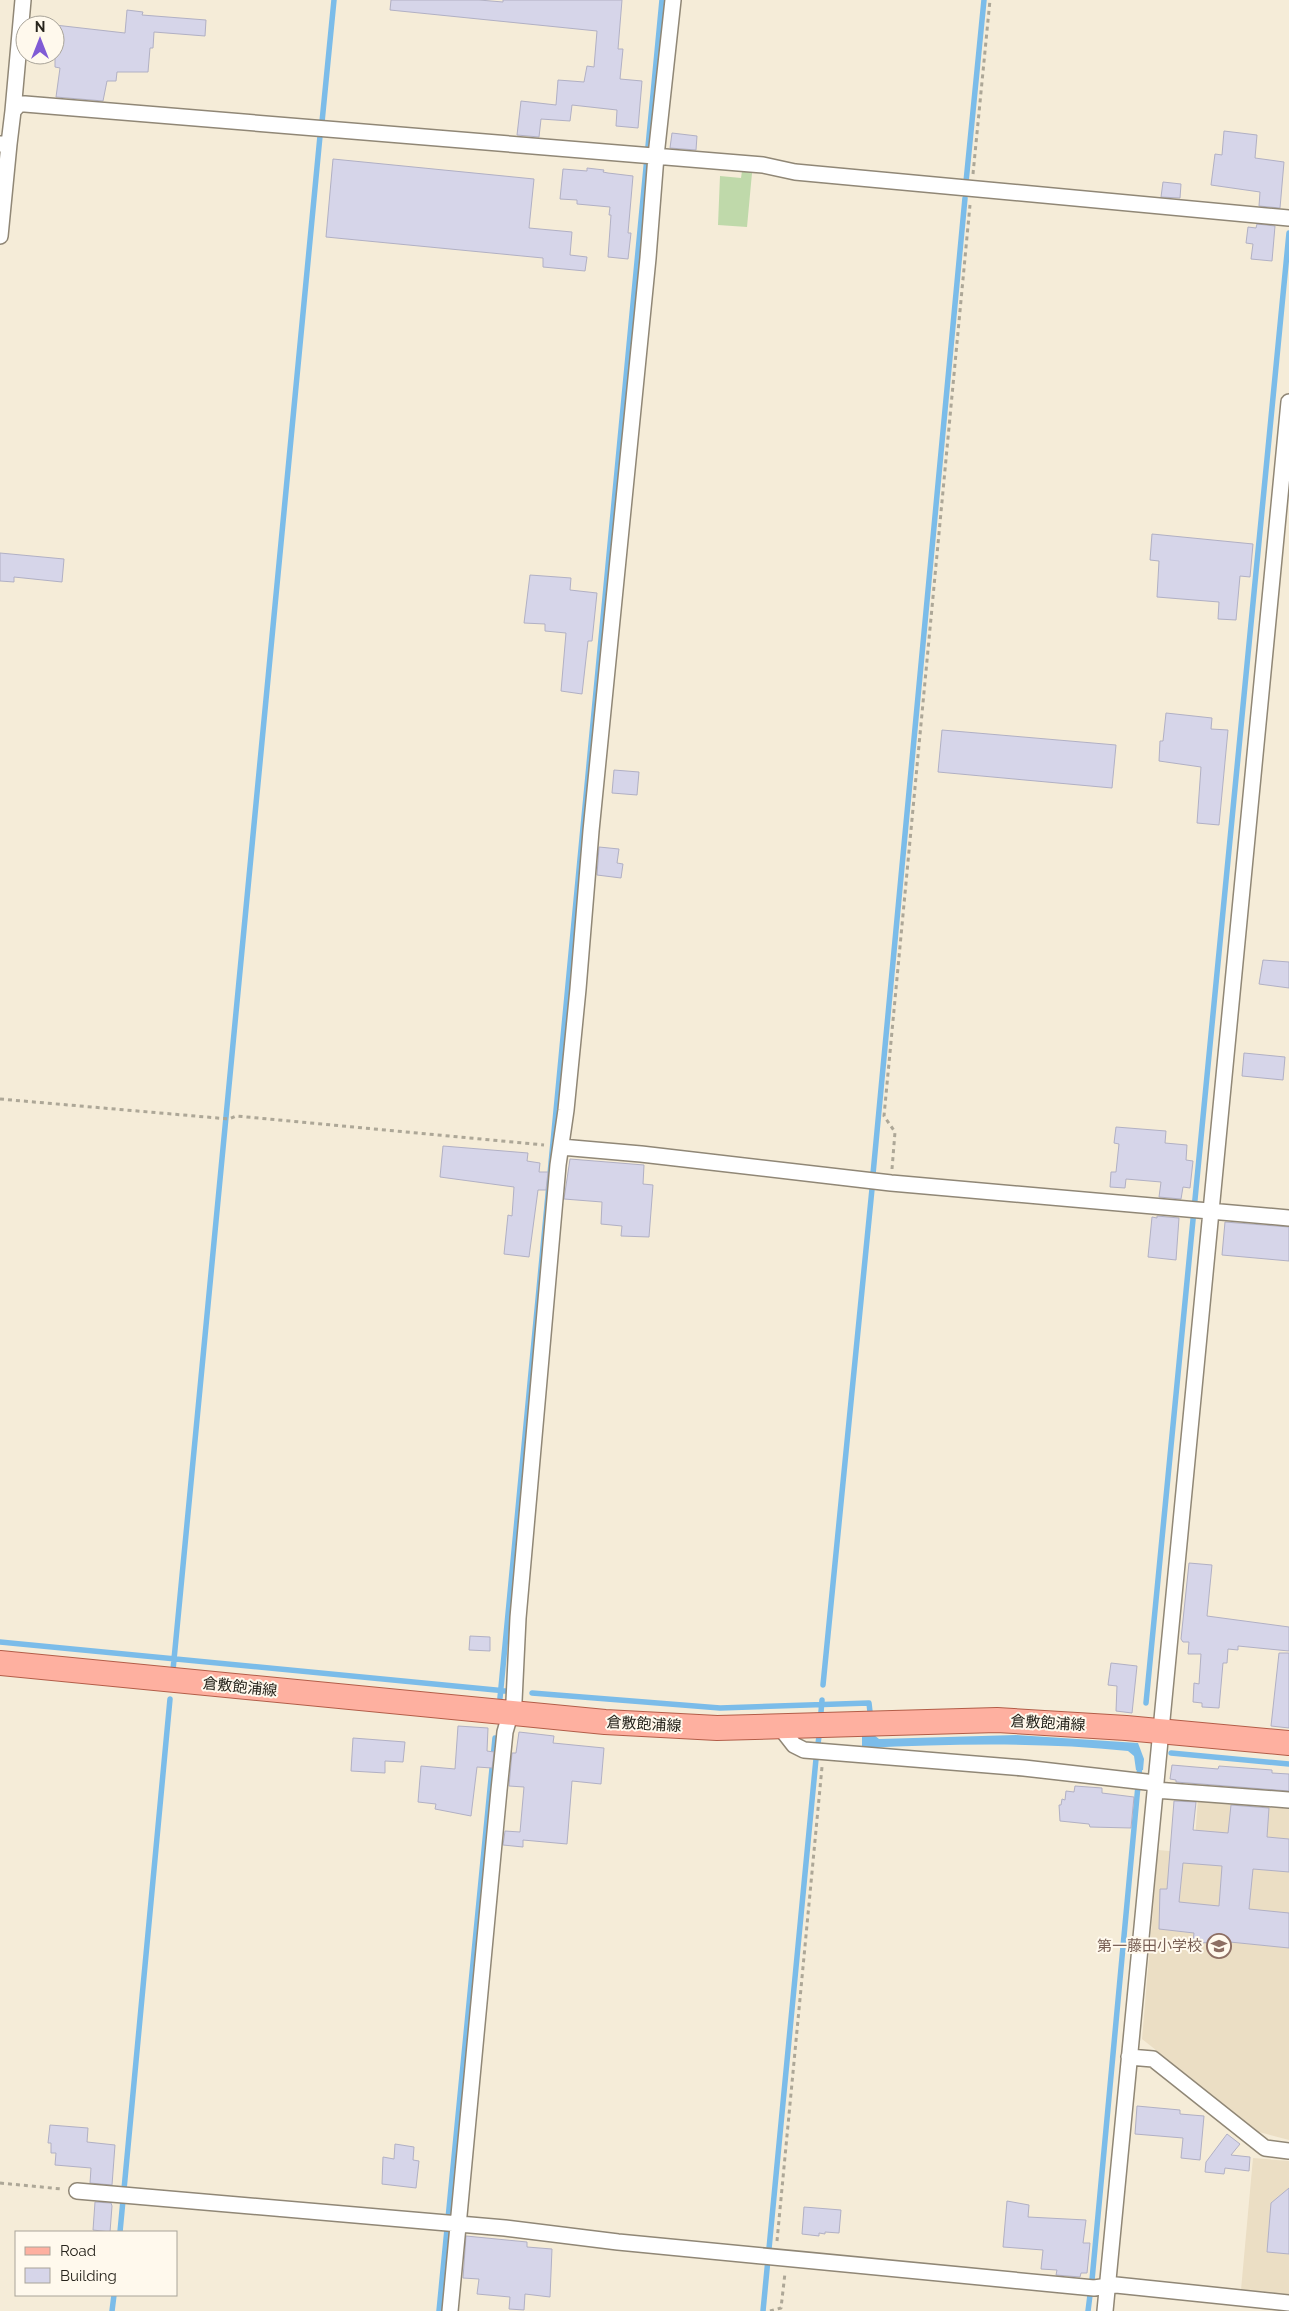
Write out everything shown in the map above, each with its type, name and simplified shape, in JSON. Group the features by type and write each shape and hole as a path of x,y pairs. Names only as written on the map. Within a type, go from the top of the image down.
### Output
{"main road":[{"name":"倉敷飽浦線","path":"0,1664 511,1713 671,1726 780,1727 997,1720 1044,1721 1289,1742"}],"street":[{"path":"0,236 4,144 13,111 23,0"},
{"path":"450,2311 450,2224 505,1732 514,1701 518,1618 554,1146 648,258 650,156 673,0"},
{"path":"13,111 19,104 25,104 763,165 794,172 1289,218"},
{"path":"1105,2311 1130,2057 1146,1783 1160,1730 1200,1210 1289,402"},
{"path":"554,1146 891,1183 1289,1218"},
{"path":"780,1727 794,1745 804,1750 948,1761 1289,1800"},
{"path":"1130,2057 1153,2059 1265,2148 1289,2151"},
{"path":"77,2191 450,2224 1094,2288 1116,2285 1289,2302"}],"path":[{"path":"891,1183 895,1132 884,1116 990,0"},
{"path":"0,1100 229,1119 236,1116 554,1146"},
{"path":"770,2311 781,2308 782,2303 775,2256 823,1752"},
{"path":"0,2183 77,2191"}],"shaded area":[{"name":"第一藤田小学校","path":"1198,1798 1289,1806 1289,2140 1259,2132 1142,2039 1158,1850 1194,1853"},
{"path":"1253,2158 1289,2161 1289,2294 1241,2290"}],"green space":[{"path":"742,171 752,173 747,227 718,225 720,176 741,178"}],"water":[{"path":"862,1735 874,1735 879,1739 1016,1735 1138,1743 1144,1759 1143,1770 1136,1770 1134,1756 1128,1751 1062,1746 996,1745 864,1748 862,1746"}],"building":[{"path":"391,0 479,0 503,2 503,0 622,0 618,49 623,49 620,79 642,81 638,128 616,126 617,110 572,105 570,121 541,119 539,137 517,135 521,101 556,105 558,80 584,82 587,66 594,67 597,31 390,10"},
{"path":"127,10 143,12 142,15 206,20 205,36 154,32 153,48 150,48 148,72 117,72 116,81 107,81 103,101 56,97 60,68 55,67 55,65 65,65 65,26 125,33"},
{"path":"1224,131 1257,135 1255,158 1284,162 1280,208 1259,206 1260,192 1211,185 1215,154 1222,155"},
{"path":"672,133 697,136 696,150 670,148"},
{"path":"333,159 534,179 529,228 572,232 570,255 587,257 585,271 543,267 543,258 326,237"},
{"path":"587,168 633,176 628,233 631,233 628,259 608,257 610,207 577,204 577,200 560,199 563,169 587,171"},
{"path":"1163,182 1181,184 1180,198 1161,197"},
{"path":"1257,224 1275,226 1272,261 1251,259 1253,244 1246,243 1248,227 1256,228"},
{"path":"1152,534 1253,544 1250,577 1240,576 1236,620 1218,619 1219,602 1157,597 1159,561 1150,560"},
{"path":"0,553 64,559 62,582 14,577 14,582 0,581"},
{"path":"530,575 571,578 570,590 597,593 592,641 588,641 582,694 561,691 566,633 545,631 545,624 524,623"},
{"path":"1166,713 1212,718 1211,729 1228,730 1219,825 1197,823 1201,767 1159,761 1160,741 1163,741"},
{"path":"942,730 1116,745 1112,788 938,772"},
{"path":"614,770 639,772 637,795 612,793"},
{"path":"599,847 619,849 617,863 623,864 621,878 597,875"},
{"path":"1263,960 1289,962 1289,988 1259,984"},
{"path":"1244,1053 1285,1057 1283,1080 1242,1076"},
{"path":"1116,1127 1166,1131 1165,1143 1187,1145 1186,1160 1193,1161 1190,1188 1183,1187 1181,1199 1159,1197 1161,1182 1126,1179 1125,1188 1110,1187 1111,1172 1116,1172 1119,1144 1114,1143"},
{"path":"443,1146 528,1153 527,1161 540,1163 539,1172 548,1172 546,1190 538,1190 529,1257 504,1254 508,1215 512,1216 514,1187 440,1177"},
{"path":"570,1159 644,1165 643,1184 653,1185 649,1237 621,1236 622,1226 601,1224 602,1202 564,1199"},
{"path":"1157,1216 1179,1218 1176,1260 1148,1257 1152,1217 1157,1218"},
{"path":"1225,1222 1289,1227 1289,1261 1222,1255"},
{"path":"1189,1563 1212,1565 1207,1616 1289,1627 1289,1651 1238,1646 1238,1650 1228,1649 1227,1663 1223,1663 1219,1708 1202,1707 1202,1703 1193,1702 1194,1683 1199,1684 1201,1654 1188,1654 1189,1642 1183,1642 1181,1639"},
{"path":"470,1636 490,1637 490,1651 469,1650"},
{"path":"1279,1653 1289,1653 1289,1728 1271,1726"},
{"path":"1111,1663 1137,1666 1132,1713 1116,1711 1117,1686 1108,1685"},
{"path":"458,1726 488,1728 487,1751 494,1752 492,1768 477,1767 471,1816 435,1809 436,1804 418,1802 421,1766 455,1769"},
{"path":"519,1732 554,1736 553,1743 604,1748 601,1784 572,1781 567,1844 523,1840 523,1847 503,1845 505,1831 520,1832 524,1787 509,1786 512,1753 516,1753"},
{"path":"353,1738 405,1742 403,1762 385,1761 385,1773 351,1771"},
{"path":"1172,1765 1218,1769 1219,1766 1272,1770 1272,1773 1289,1774 1289,1791 1176,1782 1176,1780 1170,1779"},
{"path":"1075,1786 1102,1788 1102,1793 1134,1797 1131,1828 1090,1827 1089,1824 1060,1821 1059,1805 1061,1805 1062,1799 1065,1800 1066,1791 1074,1792"},
{"path":"1174,1801 1196,1802 1193,1830 1228,1833 1231,1805 1269,1808 1267,1837 1289,1839 1289,1872 1253,1869 1249,1909 1289,1913 1289,1948 1210,1940 1210,1943 1193,1942 1194,1933 1159,1929 1160,1889 1167,1889","holes":["1183,1863 1222,1866 1219,1906 1179,1902"]},
{"path":"1137,2106 1180,2110 1180,2114 1204,2116 1200,2160 1181,2158 1183,2138 1135,2134"},
{"path":"50,2125 88,2128 87,2142 115,2145 112,2185 90,2183 91,2168 55,2165 56,2153 51,2153 51,2143 48,2143"},
{"path":"1227,2134 1240,2144 1231,2155 1250,2157 1249,2171 1225,2168 1224,2174 1205,2172 1206,2162"},
{"path":"395,2144 414,2147 413,2160 419,2161 416,2188 382,2184 383,2157 394,2159"},
{"path":"1289,2188 1289,2254 1267,2252 1271,2203"},
{"path":"1007,2201 1029,2205 1028,2217 1086,2220 1083,2243 1090,2243 1087,2273 1081,2273 1080,2277 1056,2275 1057,2270 1041,2269 1043,2250 1003,2247"},
{"path":"95,2202 111,2203 110,2231 93,2230"},
{"path":"804,2207 841,2210 839,2233 825,2232 825,2234 819,2233 819,2236 802,2234"},
{"path":"466,2236 527,2242 527,2247 552,2249 550,2297 525,2294 524,2310 509,2309 510,2297 477,2294 479,2279 463,2278"}],"waterway":[{"path":"322,122 334,0"},
{"path":"500,1698 662,0"},
{"path":"966,182 984,0"},
{"path":"173,1670 320,136"},
{"path":"873,1174 965,198"},
{"path":"1146,1703 1289,233"},
{"path":"823,1685 872,1189"},
{"path":"0,1642 506,1691"},
{"path":"532,1693 720,1708 869,1703 870,1712"},
{"path":"120,2231 170,1699"},
{"path":"821,1712 822,1700"},
{"path":"818,1744 819,1736"},
{"path":"439,2311 495,1738"},
{"path":"1171,1753 1289,1764"},
{"path":"763,2311 816,1759"},
{"path":"1092,2280 1140,1764"},
{"path":"1088,2311 1090,2295"},
{"path":"112,2311 114,2296"}],"place":[{"name":"第一藤田小学校","path":"1219,1946"}]}
